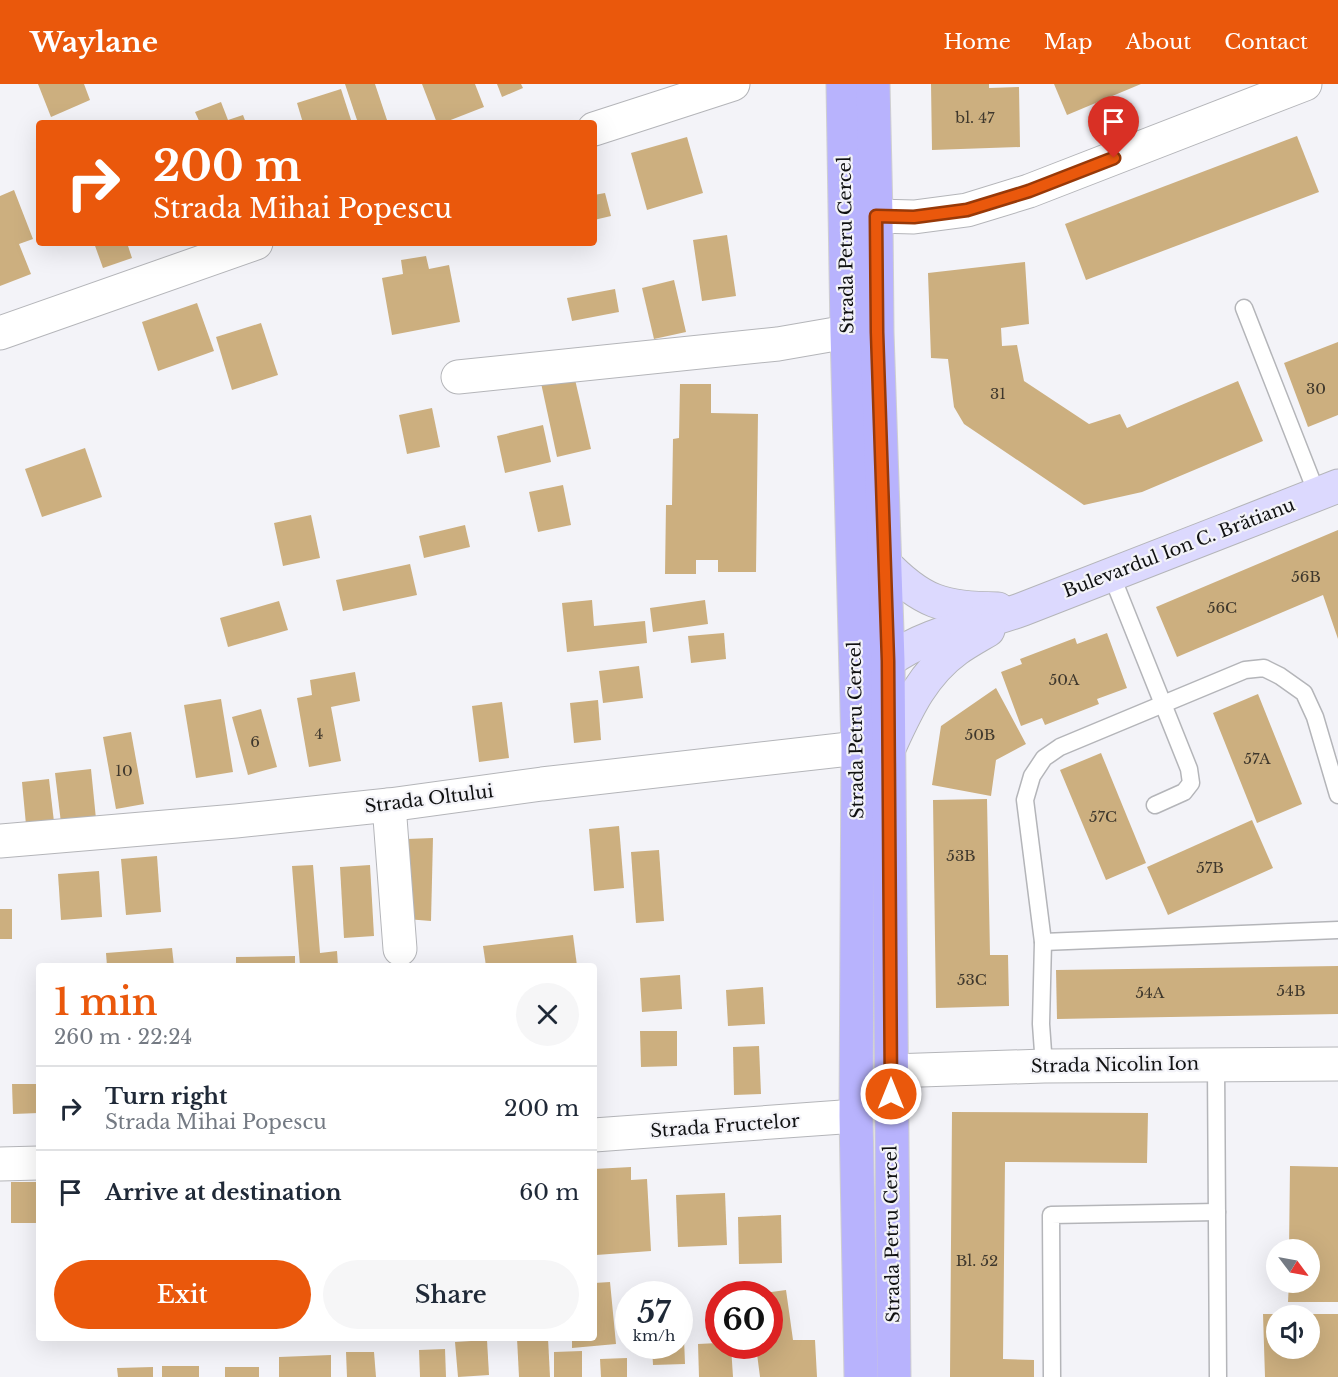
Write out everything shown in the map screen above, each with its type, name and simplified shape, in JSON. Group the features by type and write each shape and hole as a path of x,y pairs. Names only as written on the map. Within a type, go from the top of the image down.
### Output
{"main road":[{"name":"Strada Petru Cercel","path":"843,84 855,667 874,748 891,1071 894,1377"},
{"name":"Strada Petru Cercel","path":"861,1377 856,1116 874,748 888,661 877,332 873,84"},
{"name":"Bulevardul Ion C. Brătianu","path":"1020,610 1328,490"},
{"path":"884,562 900,580 920,594 940,603 963,609 1020,610"},
{"path":"874,748 927,678 955,651 1020,610"},
{"path":"888,661 907,647 925,638 1020,610"},
{"path":"855,667 888,661 903,663 955,651"}],"street":[{"path":"597,128 734,84"},
{"path":"876,216 914,217 967,210 1029,191 1305,84"},
{"path":"0,333 247,246"},
{"path":"458,377 778,344 847,332"},
{"name":"Strada Oltului","path":"0,841 390,805 542,784 874,748"},
{"path":"390,805 400,949"},
{"name":"Strada Nicolin Ion","path":"891,1071 1044,1066 1338,1064"},
{"name":"Strada Fructelor","path":"597,1136 856,1116"},
{"path":"0,1164 36,1163"}],"lane":[{"path":"1244,308 1328,490"},
{"path":"1111,574 1189,769 1191,783 1184,792 1155,805"},
{"path":"1044,1066 1041,1024 1044,942 1025,800 1032,776 1044,758 1060,747 1245,670 1264,668 1304,693 1315,717 1335,776 1338,795"},
{"path":"1044,942 1338,930"},
{"path":"1216,1064 1218,1377"},
{"path":"1052,1377 1051,1215 1217,1212"}],"building":[{"path":"38,84 84,84 90,100 51,117"},
{"path":"345,84 375,84 387,120 357,120"},
{"path":"422,84 475,84 484,107 451,120 436,120"},
{"path":"497,84 521,84 523,88 502,97"},
{"path":"931,84 989,84 989,88 1019,87 1020,147 932,150"},
{"path":"1054,84 1141,84 1067,115"},
{"path":"341,89 351,120 302,120 297,103"},
{"path":"221,102 228,120 199,120 195,112"},
{"path":"243,115 245,120 228,120"},
{"path":"1297,136 1319,192 1086,280 1065,224"},
{"path":"687,137 703,193 647,210 631,153"},
{"path":"14,190 33,239 19,244 31,274 0,286 0,196"},
{"path":"605,193 611,216 597,219 597,194"},
{"path":"727,235 736,296 702,301 693,240"},
{"path":"95,246 128,246 132,258 103,268"},
{"path":"426,256 429,269 449,265 460,322 392,335 382,278 403,274 401,260"},
{"path":"1025,262 1029,324 1001,328 1002,346 1017,345 1024,381 1089,424 1120,414 1127,428 1238,381 1263,441 1142,492 1084,505 964,424 954,407 948,359 931,358 928,273"},
{"path":"674,280 686,332 654,339 642,288"},
{"path":"615,289 619,312 572,321 567,298"},
{"path":"197,303 214,351 158,371 142,322"},
{"path":"261,323 278,375 232,390 216,337"},
{"path":"1338,342 1338,415 1308,427 1284,363"},
{"path":"574,375 591,449 557,457 541,383"},
{"path":"680,384 711,384 711,413 758,414 756,572 718,572 718,560 696,560 696,574 665,574 666,505 672,505 673,439 679,438"},
{"path":"432,408 440,447 407,454 399,415"},
{"path":"543,425 551,462 505,473 497,436"},
{"path":"85,448 102,497 42,517 25,469"},
{"path":"563,485 571,525 538,532 529,492"},
{"path":"311,515 320,558 283,566 274,523"},
{"path":"465,525 470,547 424,558 419,536"},
{"path":"1338,530 1338,639 1323,595 1177,657 1156,607"},
{"path":"410,564 417,595 343,611 336,580"},
{"path":"592,600 594,626 645,621 647,643 567,652 562,603"},
{"path":"705,600 708,624 653,632 650,608"},
{"path":"279,601 288,630 228,647 220,618"},
{"path":"724,633 726,659 691,663 688,636"},
{"path":"1107,633 1127,688 1097,699 1099,704 1045,725 1042,718 1021,726 1001,672 1022,664 1020,659 1075,638 1077,644"},
{"path":"639,666 643,698 603,703 599,671"},
{"path":"355,672 360,701 331,707 341,761 309,767 297,698 312,695 310,680"},
{"path":"996,688 1026,744 996,760 991,796 932,785 941,726"},
{"path":"1258,694 1302,804 1257,823 1213,713"},
{"path":"221,699 233,772 196,778 184,705"},
{"path":"598,700 601,740 574,743 570,703"},
{"path":"502,702 509,758 479,762 472,706"},
{"path":"261,709 277,767 248,775 232,717"},
{"path":"131,732 144,804 116,809 103,737"},
{"path":"1101,753 1146,863 1106,880 1060,770"},
{"path":"91,769 96,819 61,823 55,773"},
{"path":"49,779 54,822 26,825 22,782"},
{"path":"987,799 990,955 1008,955 1009,1006 936,1008 933,800"},
{"path":"1252,820 1273,868 1168,915 1147,867"},
{"path":"619,826 624,888 594,891 589,829"},
{"path":"433,838 431,921 406,919 407,839"},
{"path":"659,850 664,921 636,923 631,852"},
{"path":"157,856 161,912 126,915 121,859"},
{"path":"313,865 320,953 337,951 338,963 300,963 292,866"},
{"path":"370,865 374,936 344,938 340,867"},
{"path":"99,871 102,917 61,920 58,874"},
{"path":"0,909 12,909 12,939 0,939"},
{"path":"573,935 577,963 486,963 483,946"},
{"path":"172,948 174,963 107,963 106,953"},
{"path":"295,956 295,963 236,963 236,957"},
{"path":"1338,966 1338,1014 1057,1019 1056,970"},
{"path":"680,975 682,1009 642,1012 640,978"},
{"path":"763,987 765,1024 728,1026 726,990"},
{"path":"640,1031 677,1031 677,1066 641,1067"},
{"path":"759,1046 761,1094 734,1095 733,1047"},
{"path":"12,1084 36,1084 36,1113 13,1114"},
{"path":"952,1112 1148,1113 1147,1163 1005,1162 1003,1359 1034,1360 1034,1377 950,1377"},
{"path":"1290,1166 1338,1167 1338,1302 1288,1302 1288,1293 1320,1293 1320,1239 1289,1239"},
{"path":"631,1167 631,1180 647,1179 651,1251 597,1255 597,1169"},
{"path":"11,1182 36,1182 36,1223 11,1223"},
{"path":"725,1193 727,1245 678,1247 676,1195"},
{"path":"781,1215 782,1263 739,1264 738,1217"},
{"path":"610,1282 615,1344 572,1348 572,1341 597,1341 597,1283"},
{"path":"783,1290 786,1290 793,1340 815,1340 817,1377 760,1377 758,1359 783,1359"},
{"path":"1263,1314 1266,1314 1266,1359 1320,1359 1320,1314 1338,1314 1338,1377 1265,1377"},
{"path":"487,1341 489,1375 458,1377 455,1342"},
{"path":"517,1341 548,1341 550,1377 519,1377"},
{"path":"698,1344 705,1344 705,1359 732,1359 733,1377 699,1377"},
{"path":"445,1349 446,1377 420,1377 419,1350"},
{"path":"582,1351 582,1377 554,1377 554,1352"},
{"path":"346,1352 374,1352 376,1377 347,1377"},
{"path":"331,1355 331,1377 279,1377 279,1357"},
{"path":"600,1359 627,1359 627,1377 601,1377"},
{"path":"653,1359 685,1359 685,1364 653,1365"},
{"path":"162,1366 199,1366 199,1377 162,1377"},
{"path":"153,1367 153,1377 118,1377 117,1368"},
{"path":"225,1367 259,1367 259,1377 225,1377"}],"route":[{"path":"891,1094 888,661 877,332 876,216 914,217 967,210 1029,191 1114,158"}]}
